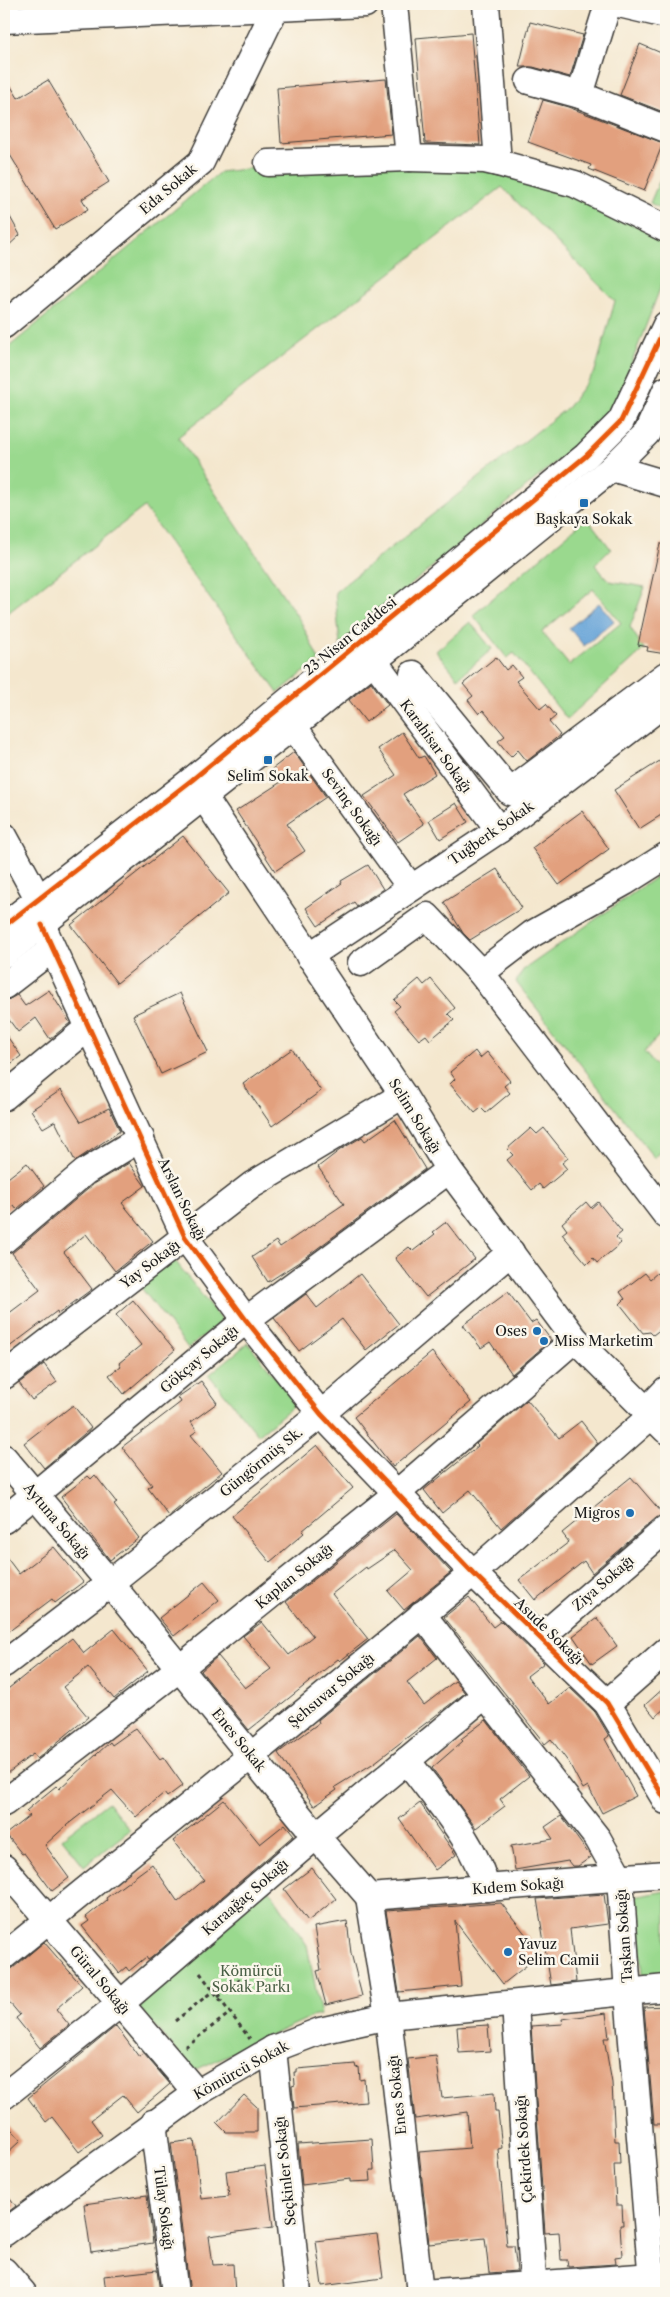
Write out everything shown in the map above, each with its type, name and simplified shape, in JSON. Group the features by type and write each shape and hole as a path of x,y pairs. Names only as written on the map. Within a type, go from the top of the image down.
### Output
{"street":[{"path":"4,20 365,4"},
{"path":"394,4 409,158"},
{"path":"486,4 498,163"},
{"path":"580,95 608,4"},
{"path":"619,4 666,15"},
{"name":"Eda Sokak","path":"4,325 201,162 275,9"},
{"path":"529,81 580,95 666,129"},
{"path":"268,163 409,158 485,160 575,184 666,229"},
{"name":"23 Nisan Caddesi","path":"4,954 47,937 198,789 586,456 621,421 666,325"},
{"name":"23 Nisan Caddesi","path":"4,926 198,789 293,726 374,661 612,468 660,418 666,390"},
{"path":"612,468 666,484"},
{"name":"Karahisar Sokağı","path":"374,661 499,830"},
{"path":"413,674 510,792 666,676"},
{"name":"Tuğberk Sokak","path":"309,956 499,830 666,702"},
{"name":"Sevinç Sokağı","path":"293,726 411,888"},
{"name":"Selim Sokağı","path":"198,789 402,1095 449,1170 575,1339 654,1419"},
{"path":"4,836 39,900"},
{"path":"481,974 532,934 625,882 666,856"},
{"path":"361,963 426,916 481,974 666,1215"},
{"path":"4,986 47,937"},
{"name":"Arslan Sokağı","path":"47,937 185,1237 246,1320 321,1414 396,1494"},
{"path":"4,1097 89,1027"},
{"name":"Yay Sokağı","path":"4,1376 252,1185 402,1095"},
{"path":"4,1240 85,1172 141,1138"},
{"name":"Gökçay Sokağı","path":"4,1520 246,1320 449,1170"},
{"name":"Güngörmüş Sk.","path":"4,1664 110,1583 321,1414 511,1252"},
{"name":"Kaplan Sokağı","path":"4,1803 180,1668 396,1494 575,1339"},
{"name":"Şehsuvar Sokağı","path":"4,1956 252,1756 473,1573 654,1419 666,1390"},
{"name":"Aytuna Sokağı","path":"4,1458 110,1583"},
{"name":"Asude Sokağı","path":"396,1494 473,1573 607,1703 663,1788"},
{"name":"Ziya Sokağı","path":"540,1638 666,1529"},
{"name":"Enes Sokak","path":"110,1583 316,1836 369,1897"},
{"name":"Taşkan Sokağı","path":"422,1614 598,1840 620,1878 628,1992 657,2281"},
{"path":"607,1703 666,1651"},
{"name":"Karaağaç Sokağı","path":"4,2096 120,2004 316,1836 484,1696"},
{"path":"407,1760 472,1850 483,1873 486,1888"},
{"name":"Güral Sokağı","path":"4,1868 197,2092"},
{"name":"Kıdem Sokağı","path":"369,1897 666,1874"},
{"name":"Enes Sokağı","path":"369,1897 388,2016 421,2293"},
{"name":"Kömürcü Sokak","path":"4,2233 197,2092 267,2052 320,2031 388,2016 666,1988"},
{"name":"Çekirdek Sokağı","path":"515,2004 534,2289"},
{"name":"Seçkinler Sokağı","path":"267,2052 298,2293"},
{"name":"Tülay Sokağı","path":"153,2123 175,2293"},
{"path":"4,2271 23,2293"},
{"path":"421,2293 534,2289 657,2281"}],"path":[{"path":"218,1997 260,1964"},
{"path":"200,1974 230,2013 267,2052"},
{"path":"175,2021 213,1991"},
{"path":"169,2060 230,2013"}],"green space":[{"path":"468,165 565,193 666,239 666,273 617,401 604,421 340,645 335,592 568,407 595,371 615,301 502,187 178,437 301,622 319,660 278,693 144,507 4,616 4,351 220,172 270,166"},
{"path":"664,170 666,171 666,211 650,203"},
{"path":"587,518 611,549 595,565 609,581 645,587 630,627 644,649 567,719 514,653 507,658 473,615","holes":["593,589 621,623 569,665 542,632"]},
{"path":"470,622 492,649 458,678 436,651"},
{"path":"666,870 666,1028 644,1052 666,1077 666,1145 654,1158 516,982 523,970"},
{"path":"173,1258 222,1321 188,1348 139,1285"},
{"path":"248,1343 297,1403 258,1435 209,1375"},
{"path":"108,1802 130,1830 84,1866 62,1838"},
{"name":"Kömürcü Sokak Parkı","path":"266,1885 307,1945 321,2015 311,2017 193,2071 135,2003"},
{"path":"666,1891 666,1978 644,1980 633,1897"}],"water":[{"path":"599,603 614,621 584,646 569,628"}],"building":[{"path":"530,22 583,35 570,77 533,67 519,67"},
{"path":"471,33 480,145 425,143 416,38"},
{"path":"640,44 666,55 666,113 620,95"},
{"path":"4,75 18,98 48,80 109,182 82,199 88,209 55,229 4,145"},
{"path":"386,79 392,134 281,143 277,88"},
{"path":"543,100 568,107 663,143 644,191 589,169 591,165 528,142"},
{"path":"4,206 20,235 4,250"},
{"path":"660,544 666,544 666,654 647,651 648,647 638,645"},
{"path":"496,657 506,670 512,665 522,677 516,681 540,709 546,704 556,716 549,722 560,735 527,761 518,750 511,757 498,741 505,736 483,710 479,714 468,700 473,696 463,684"},
{"path":"371,682 388,705 366,722 349,700"},
{"path":"402,732 419,758 424,756 435,774 403,794 424,824 398,842 364,796 396,775 378,749"},
{"path":"294,752 326,797 287,824 305,851 275,871 236,811 281,782 272,769"},
{"path":"666,757 666,812 639,829 614,790"},
{"path":"456,803 468,822 440,839 429,820"},
{"path":"582,811 609,849 559,885 532,848"},
{"path":"183,836 229,893 117,983 71,925"},
{"path":"368,865 383,889 357,906 354,902 318,926 306,908 342,883 341,881"},
{"path":"497,869 522,908 470,940 463,933 444,902"},
{"path":"419,979 424,985 431,979 455,1008 448,1014 454,1020 430,1040 426,1035 419,1040 394,1011 400,1006 394,1000"},
{"path":"49,990 70,1023 50,1039 36,1018 18,1032 4,1013 4,1002 17,995 25,1006"},
{"path":"180,993 208,1052 161,1074 133,1015"},
{"path":"4,1032 21,1056 4,1069"},
{"path":"292,1049 321,1091 272,1126 243,1084"},
{"path":"475,1051 480,1058 487,1052 510,1081 504,1086 510,1093 486,1113 481,1108 475,1113 450,1084 455,1079 450,1072"},
{"path":"61,1090 81,1122 109,1108 120,1131 75,1161 55,1121 43,1128 31,1110"},
{"path":"395,1120 425,1169 299,1262 268,1282 252,1257 276,1241 280,1247 344,1204 318,1167 340,1150 362,1137 365,1141"},
{"path":"531,1128 537,1134 544,1128 568,1158 562,1163 567,1169 543,1189 539,1184 532,1190 507,1160 513,1155 507,1149"},
{"path":"27,1163 44,1186 17,1209 14,1205 4,1213 4,1181"},
{"path":"129,1163 145,1186 122,1203 153,1241 115,1271 86,1234 64,1252 92,1289 58,1314 57,1311 4,1351 4,1317 40,1290 12,1253 94,1184"},
{"path":"586,1202 591,1208 598,1202 622,1232 616,1237 621,1243 597,1263 593,1258 587,1264 562,1234 567,1230 562,1223"},
{"path":"446,1222 475,1259 426,1297 395,1258 409,1247 413,1251 435,1234 433,1232"},
{"path":"645,1273 650,1279 657,1273 666,1285 666,1325 653,1335 650,1332 643,1333 620,1304 625,1299 620,1292"},
{"path":"360,1274 399,1324 366,1350 342,1319 299,1351 274,1318 306,1294 317,1308"},
{"path":"508,1292 531,1323 536,1320 551,1340 512,1374 490,1342 481,1348 463,1325"},
{"path":"133,1300 175,1350 124,1394 109,1375 121,1366 119,1363 141,1345 116,1315"},
{"path":"432,1352 471,1402 393,1467 354,1417"},
{"path":"44,1364 57,1382 32,1400 19,1383"},
{"path":"201,1381 217,1403 191,1422 197,1431 191,1435 222,1472 169,1516 148,1488 152,1485 122,1447 181,1402 178,1397"},
{"path":"527,1400 559,1438 581,1421 598,1443 501,1528 470,1490 442,1513 424,1490 478,1446 476,1444"},
{"path":"73,1405 91,1428 44,1468 24,1443"},
{"path":"317,1445 353,1488 302,1531 304,1533 270,1562 232,1516"},
{"path":"95,1475 117,1503 114,1505 139,1538 110,1560 61,1497 88,1476 91,1479"},
{"path":"631,1477 663,1514 592,1573 584,1561 535,1600 519,1580 569,1542 562,1533"},
{"path":"396,1514 451,1572 404,1610 388,1591 413,1570 395,1550 367,1569 366,1567 332,1594 368,1639 340,1661 338,1659 249,1730 201,1671 218,1656 245,1688 271,1669 243,1636 262,1622 289,1655 313,1636 286,1602"},
{"path":"54,1547 83,1582 55,1603 52,1599 4,1635 4,1554 19,1574"},
{"path":"204,1582 219,1600 174,1636 159,1618"},
{"path":"469,1597 493,1627 501,1621 544,1663 527,1676 549,1704 570,1688 595,1712 609,1736 605,1739 636,1796 602,1813 588,1786 583,1789 569,1763 551,1739 545,1744 444,1617"},
{"path":"597,1618 617,1646 592,1664 573,1636"},
{"path":"114,1629 148,1671 114,1699 88,1667 63,1687 88,1717 37,1759 33,1754 4,1776 4,1692 72,1638 84,1653"},
{"path":"420,1636 437,1658 407,1682 424,1705 455,1681 465,1693 374,1763 335,1787 337,1790 314,1806 278,1753 319,1723 318,1720"},
{"path":"666,1686 666,1707 655,1717 645,1705"},
{"path":"486,1720 529,1776 500,1799 505,1806 476,1828 432,1768 463,1741 461,1739"},
{"path":"136,1728 160,1759 163,1757 183,1785 167,1797 164,1793 136,1817 112,1790 67,1825 45,1845 69,1878 52,1891 24,1853 22,1854 6,1834 30,1815 26,1811 40,1799 56,1786 59,1789 110,1742 112,1745"},
{"path":"224,1800 260,1844 285,1824 294,1835 151,1958 148,1960 146,1957 129,1971 126,1967 119,1973 82,1926 89,1921 86,1917 107,1900 106,1898 152,1864 178,1902 204,1880 173,1841"},
{"path":"420,1803 456,1855 435,1870 399,1819"},
{"path":"561,1816 591,1857 578,1866 572,1866 568,1861 515,1870 511,1846 553,1839 545,1827"},
{"path":"312,1868 336,1899 308,1921 284,1889"},
{"path":"604,1894 608,1924 570,1929 576,1982 551,1985 537,1899"},
{"path":"501,1903 541,1954 503,1984 455,1921 461,1986 399,1992 386,1911"},
{"path":"347,1921 351,1953 362,1996 326,2005 317,1971 321,1970 314,1927"},
{"path":"44,1942 82,1986 56,2009 69,2025 40,2048 16,2018 20,2015 4,1996 4,1971 13,1968"},
{"path":"666,2006 666,2124 654,2124 644,2007"},
{"path":"606,2013 609,2038 604,2038 612,2083 615,2141 619,2141 620,2164 614,2164 616,2205 622,2205 623,2225 620,2225 622,2256 615,2257 616,2264 568,2267 567,2260 561,2260 559,2232 545,2233 531,2026 563,2024 562,2019"},
{"path":"488,2025 490,2051 459,2053 457,2027"},
{"path":"116,2026 139,2057 144,2054 170,2084 137,2112 123,2095 91,2120 102,2135 79,2152 52,2117 46,2122 28,2098"},
{"path":"436,2056 442,2098 494,2093 495,2112 498,2112 502,2148 498,2149 507,2246 514,2246 517,2271 489,2273 485,2238 429,2244 419,2152 470,2148 467,2112 415,2119 408,2059"},
{"path":"355,2064 356,2068 359,2067 360,2080 364,2079 366,2102 294,2108 292,2086 295,2085 294,2072 297,2072 297,2069"},
{"path":"244,2095 257,2107 257,2132 226,2132 217,2123"},
{"path":"4,2121 21,2140 4,2156"},
{"path":"372,2139 374,2170 370,2170 371,2181 350,2182 350,2179 302,2185 298,2144"},
{"path":"194,2140 201,2199 229,2196 226,2171 265,2166 273,2227 209,2236 213,2265 233,2264 235,2293 190,2293 171,2143"},
{"path":"4,2190 16,2206 4,2215"},
{"path":"147,2195 153,2243 91,2252 84,2204"},
{"path":"377,2234 383,2278 322,2286 316,2241"},
{"path":"157,2270 160,2293 106,2293 104,2276"}],"cycle path":[{"path":"4,926 192,780 586,456 621,421 666,325"},
{"path":"42,925 185,1237 246,1320 321,1414 473,1573 607,1703 666,1801"}],"place":[{"name":"Başkaya Sokak","path":"584,503"},
{"name":"Selim Sokak","path":"268,760"},
{"name":"Oses","path":"537,1331"},
{"name":"Miss Marketim","path":"544,1341"},
{"name":"Migros","path":"630,1513"},
{"name":"Yavuz Selim Camii","path":"508,1952"}]}
